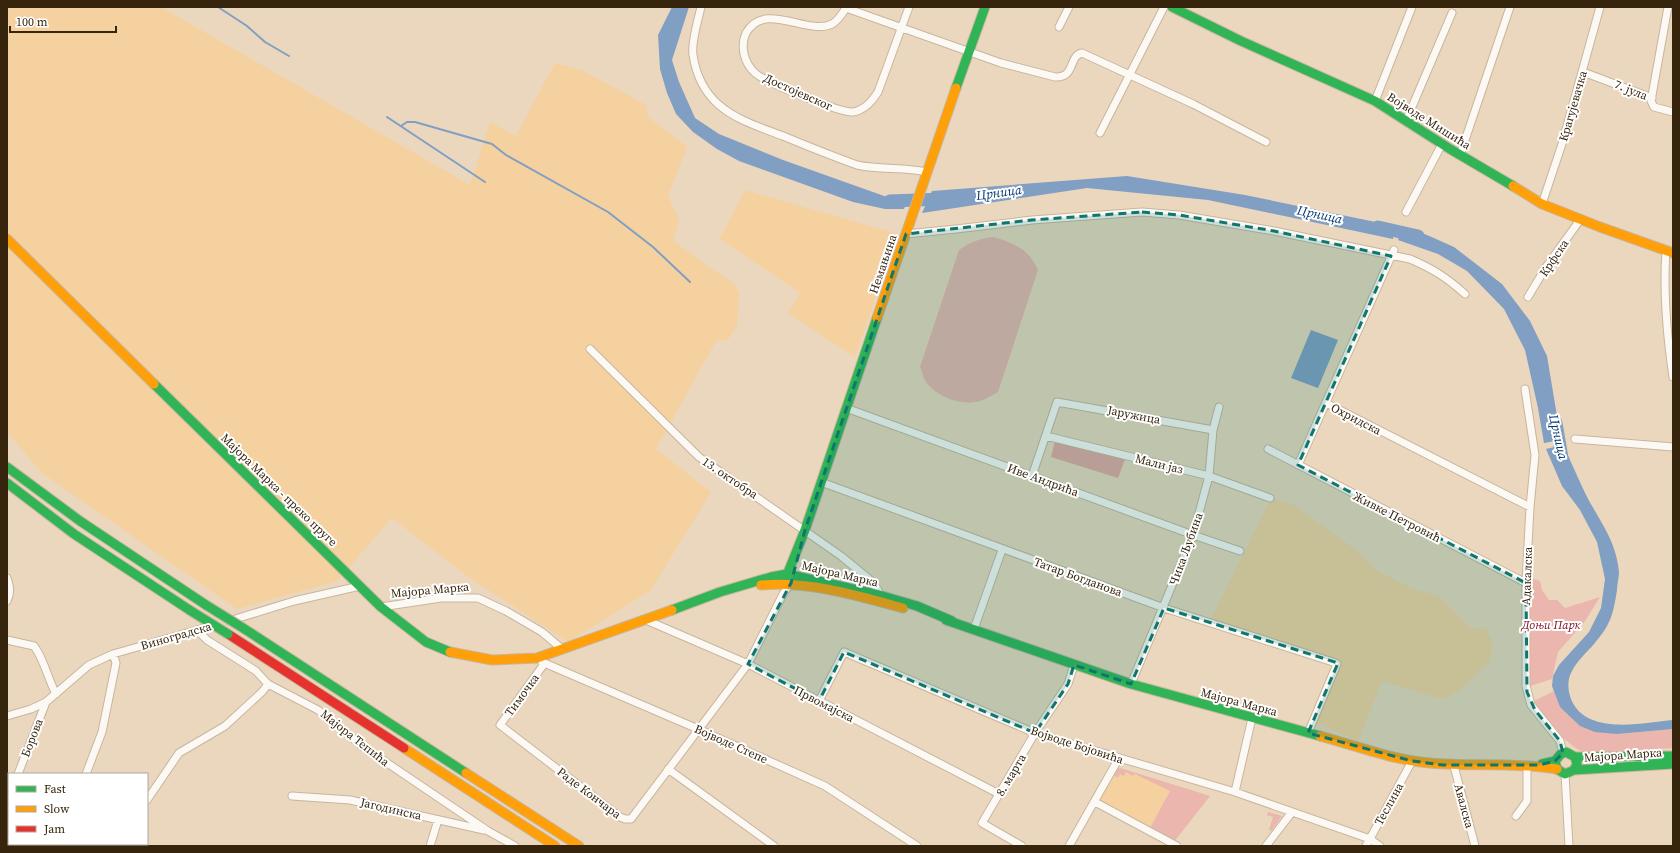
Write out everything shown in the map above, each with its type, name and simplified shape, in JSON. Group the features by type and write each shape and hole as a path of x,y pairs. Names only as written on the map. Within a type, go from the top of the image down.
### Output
{"main road":[{"name":"Немањина","path":"789,579 846,408 985,7"},
{"name":"Војводе Мишића","path":"1172,7 1241,41 1375,101 1442,144 1542,204 1580,220 1669,252"},
{"name":"Мајора Марка - преко пруге","path":"7,239 381,607 426,642 455,654 474,658 541,661 562,649 578,644"},
{"path":"7,466 48,499 94,532 580,846"},
{"path":"7,483 47,514 105,555 555,846"},
{"name":"Мајора Марка","path":"789,579 952,622 1131,684 1412,761 1454,766 1539,765 1574,770 1673,764"},
{"name":"Мајора Марка","path":"578,644 720,592 789,579 879,595 917,606 952,622"},
{"path":"1559,768 1558,756 1563,753"},
{"name":"Мајора Марка","path":"1563,753 1570,753 1575,757 1588,758 1673,756"},
{"name":"Мајора Марка","path":"1574,770 1577,764 1575,757"}],"street":[{"path":"701,7 692,54 696,71 702,84 710,96 720,106 732,114 757,126 857,165 871,168 906,169 927,174"},
{"name":"Достојевског","path":"846,8 840,18 831,24 820,27 787,17 771,16 761,18 753,23 744,40 743,47 748,64 755,73 767,80 830,107 843,111 854,112 871,102 878,92 909,7"},
{"path":"1059,27 1068,7"},
{"path":"1100,133 1164,7"},
{"path":"1375,101 1412,7"},
{"path":"1460,155 1510,7"},
{"name":"Крагујевачка","path":"1542,204 1562,144 1600,7"},
{"path":"1652,98 1668,7"},
{"path":"846,8 1001,63 1055,77 1063,77 1067,74 1076,57 1082,52 1130,74 1266,142"},
{"path":"1406,121 1452,13"},
{"name":"7. јула","path":"1583,72 1652,98 1652,104 1654,107 1673,112"},
{"path":"1406,212 1442,144"},
{"path":"907,230 956,229 1032,220 1142,212 1179,215 1260,228 1392,253 1426,266 1444,276 1465,294"},
{"name":"Крфска","path":"1528,297 1546,267 1580,220"},
{"path":"1669,252 1665,270 1666,306 1673,377"},
{"name":"Охридска","path":"1392,253 1326,403 1530,507"},
{"name":"13. октобра","path":"590,349 699,457 806,530 841,556 869,579 878,590 879,595"},
{"name":"Адакалска","path":"1525,389 1535,455 1530,507 1526,583 1527,640 1525,678 1527,692 1534,708 1560,741 1563,753"},
{"name":"Јаружица","path":"1046,436 1055,404 1059,401 1213,430"},
{"path":"1298,466 1326,403"},
{"name":"Чика Љубина","path":"1131,684 1164,608 1193,535 1209,476 1213,430 1219,407"},
{"name":"Иве Андрића","path":"846,408 1240,551"},
{"path":"1032,476 1046,436"},
{"name":"Мали јаз","path":"1046,436 1209,476 1270,498"},
{"path":"1574,439 1673,447"},
{"name":"Живке Петровић","path":"1268,449 1298,466 1526,583"},
{"name":"Татар Богданова","path":"821,482 1002,550 1164,608 1337,664 1308,733"},
{"path":"974,629 1002,550"},
{"path":"7,578 10,585 10,595 7,601"},
{"path":"774,846 668,769 748,664 789,579"},
{"name":"Виноградска","path":"7,716 31,709 46,702 88,665 113,654 294,602 360,586"},
{"name":"Мајора Марка","path":"381,607 441,598 478,598 506,611 542,632 562,649"},
{"name":"Првомајска","path":"646,620 748,664 999,794"},
{"name":"Мајора Тепића","path":"197,630 208,640 256,671 268,684 318,710 362,746 488,831 515,846"},
{"path":"7,640 34,646 39,653 47,677 56,694"},
{"name":"Војводе Бојовића","path":"819,701 844,652 1035,733 1235,792 1370,839 1380,846"},
{"path":"86,773 102,732 116,663 113,654"},
{"name":"Тимочка","path":"500,725 541,661"},
{"name":"Војводе Степе","path":"541,661 825,786 917,846"},
{"name":"8. марта","path":"1022,846 982,823 1035,733 1068,684 1074,665"},
{"path":"148,799 179,753 225,726 262,692 268,684"},
{"name":"Борова","path":"18,773 46,702"},
{"path":"1235,792 1252,718"},
{"name":"Раде Кончара","path":"500,725 625,819 630,819 668,769"},
{"path":"1069,846 1119,758"},
{"name":"Теслина","path":"1366,846 1412,761"},
{"path":"1516,816 1527,800 1527,765"},
{"name":"Авалска","path":"1454,766 1475,846"},
{"path":"1559,768 1569,846"},
{"name":"Јагодинска","path":"292,796 350,800 488,831"},
{"path":"1095,802 1177,846"},
{"path":"1266,846 1292,812"},
{"path":"430,846 438,820"}],"highlighted area":[{"path":"1142,212 1179,215 1274,231 1391,256 1298,465 1526,583 1527,692 1535,710 1560,741 1563,753 1555,761 1539,765 1443,765 1412,761 1308,733 1338,663 1164,608 1131,684 1074,665 1068,684 1035,733 844,652 819,701 748,664 791,583 805,530 906,234 1032,220"}],"shaded area":[{"path":"7,7 161,7 470,185 490,122 516,136 555,63 582,70 646,105 648,117 687,147 668,196 679,219 673,241 701,262 734,283 739,293 737,326 727,341 717,339 656,449 711,492 651,590 568,642 467,576 392,518 337,581 237,609 42,473 7,432"},
{"path":"745,190 898,234 855,357 788,313 800,293 720,239"},
{"path":"1055,441 1125,459 1118,478 1051,457"},
{"path":"1271,499 1292,504 1356,550 1377,571 1413,589 1439,596 1471,628 1486,629 1492,642 1490,661 1460,690 1442,699 1382,681 1358,741 1316,723 1340,664 1210,622"},
{"path":"1120,768 1210,796 1173,843 1097,799 1114,770"}],"green space":[{"path":"994,237 1015,245 1026,252 1038,270 998,392 980,401 958,401 943,396 931,388 925,380 920,367 959,250 976,241"},
{"name":"Доњи Парк","path":"1529,578 1540,581 1542,590 1549,600 1557,600 1565,608 1600,597 1585,621 1558,652 1552,679 1530,686 1528,602"},
{"path":"1554,691 1560,707 1617,734 1673,729 1673,748 1588,753 1580,751 1558,732 1534,701"},
{"path":"1120,768 1210,796 1173,843 1149,830 1170,791 1135,774 1133,776 1126,772 1124,776 1120,774 1118,778 1112,774 1114,770"},
{"path":"1268,812 1282,816 1271,831 1269,830 1273,817 1267,815"}],"water":[{"path":"672,7 689,7 672,60 679,82 695,118 719,134 783,160 887,197 908,197 904,209 885,209 853,202 739,161 717,149 693,132 676,114 667,93 660,69 658,35"},
{"path":"1127,176 1245,195 1395,226 1393,239 1208,200 1087,188 922,213 932,191"},
{"path":"1404,227 1454,247 1502,284 1530,321 1547,356 1561,440 1544,443 1525,350 1504,309 1467,271 1438,254 1398,240"},
{"path":"1311,330 1338,340 1318,388 1291,378"},
{"path":"1563,445 1586,495 1607,532 1615,550 1619,572 1614,606 1608,625 1600,637 1581,658 1570,676 1568,686 1571,699 1578,711 1589,718 1602,723 1631,724 1673,720 1673,729 1617,734 1595,732 1580,726 1560,707 1552,686 1553,676 1559,665 1589,632 1601,608 1605,579 1597,542 1580,510 1562,486 1546,449"}],"waterway":[{"path":"218,7 247,26 265,42 289,56"},
{"path":"387,117 485,182"},
{"path":"401,126 407,122 415,122 492,144 506,155 608,212 653,247 690,282"},
{"name":"Црница","path":"890,201 944,199"},
{"name":"Црница","path":"1378,227 1418,236"},
{"name":"Црница","path":"1556,423 1564,463"}],"traffic: fast":[{"path":"956,88 985,7"},
{"path":"1172,7 1241,41 1375,101 1450,149 1513,186"},
{"path":"785,580 805,530 877,318"},
{"path":"154,384 381,607 426,642 450,652"},
{"path":"7,467 80,521 206,605"},
{"path":"7,483 74,534 191,611"},
{"path":"672,610 720,592 771,577 787,574 879,595 917,606 952,621"},
{"path":"206,605 243,628"},
{"path":"191,611 228,634"},
{"path":"946,620 1131,684 1320,736"},
{"path":"243,628 466,773"},
{"path":"1542,764 1555,761 1561,754 1566,752 1575,757 1577,764 1574,770 1565,774 1557,769 1555,761"},
{"path":"1575,757 1673,756"},
{"path":"1574,770 1673,764"}],"traffic: slow":[{"path":"877,318 956,88"},
{"path":"1513,186 1542,204 1600,227 1673,253"},
{"path":"7,239 154,384"},
{"path":"761,585 779,584 815,587 850,594 903,608"},
{"path":"450,652 492,660 537,658 672,610"},
{"path":"1320,736 1388,756 1430,763 1525,766 1557,769"},
{"path":"404,748 555,846"},
{"path":"466,773 579,846"}],"traffic: jam":[{"path":"228,634 404,748"}]}
